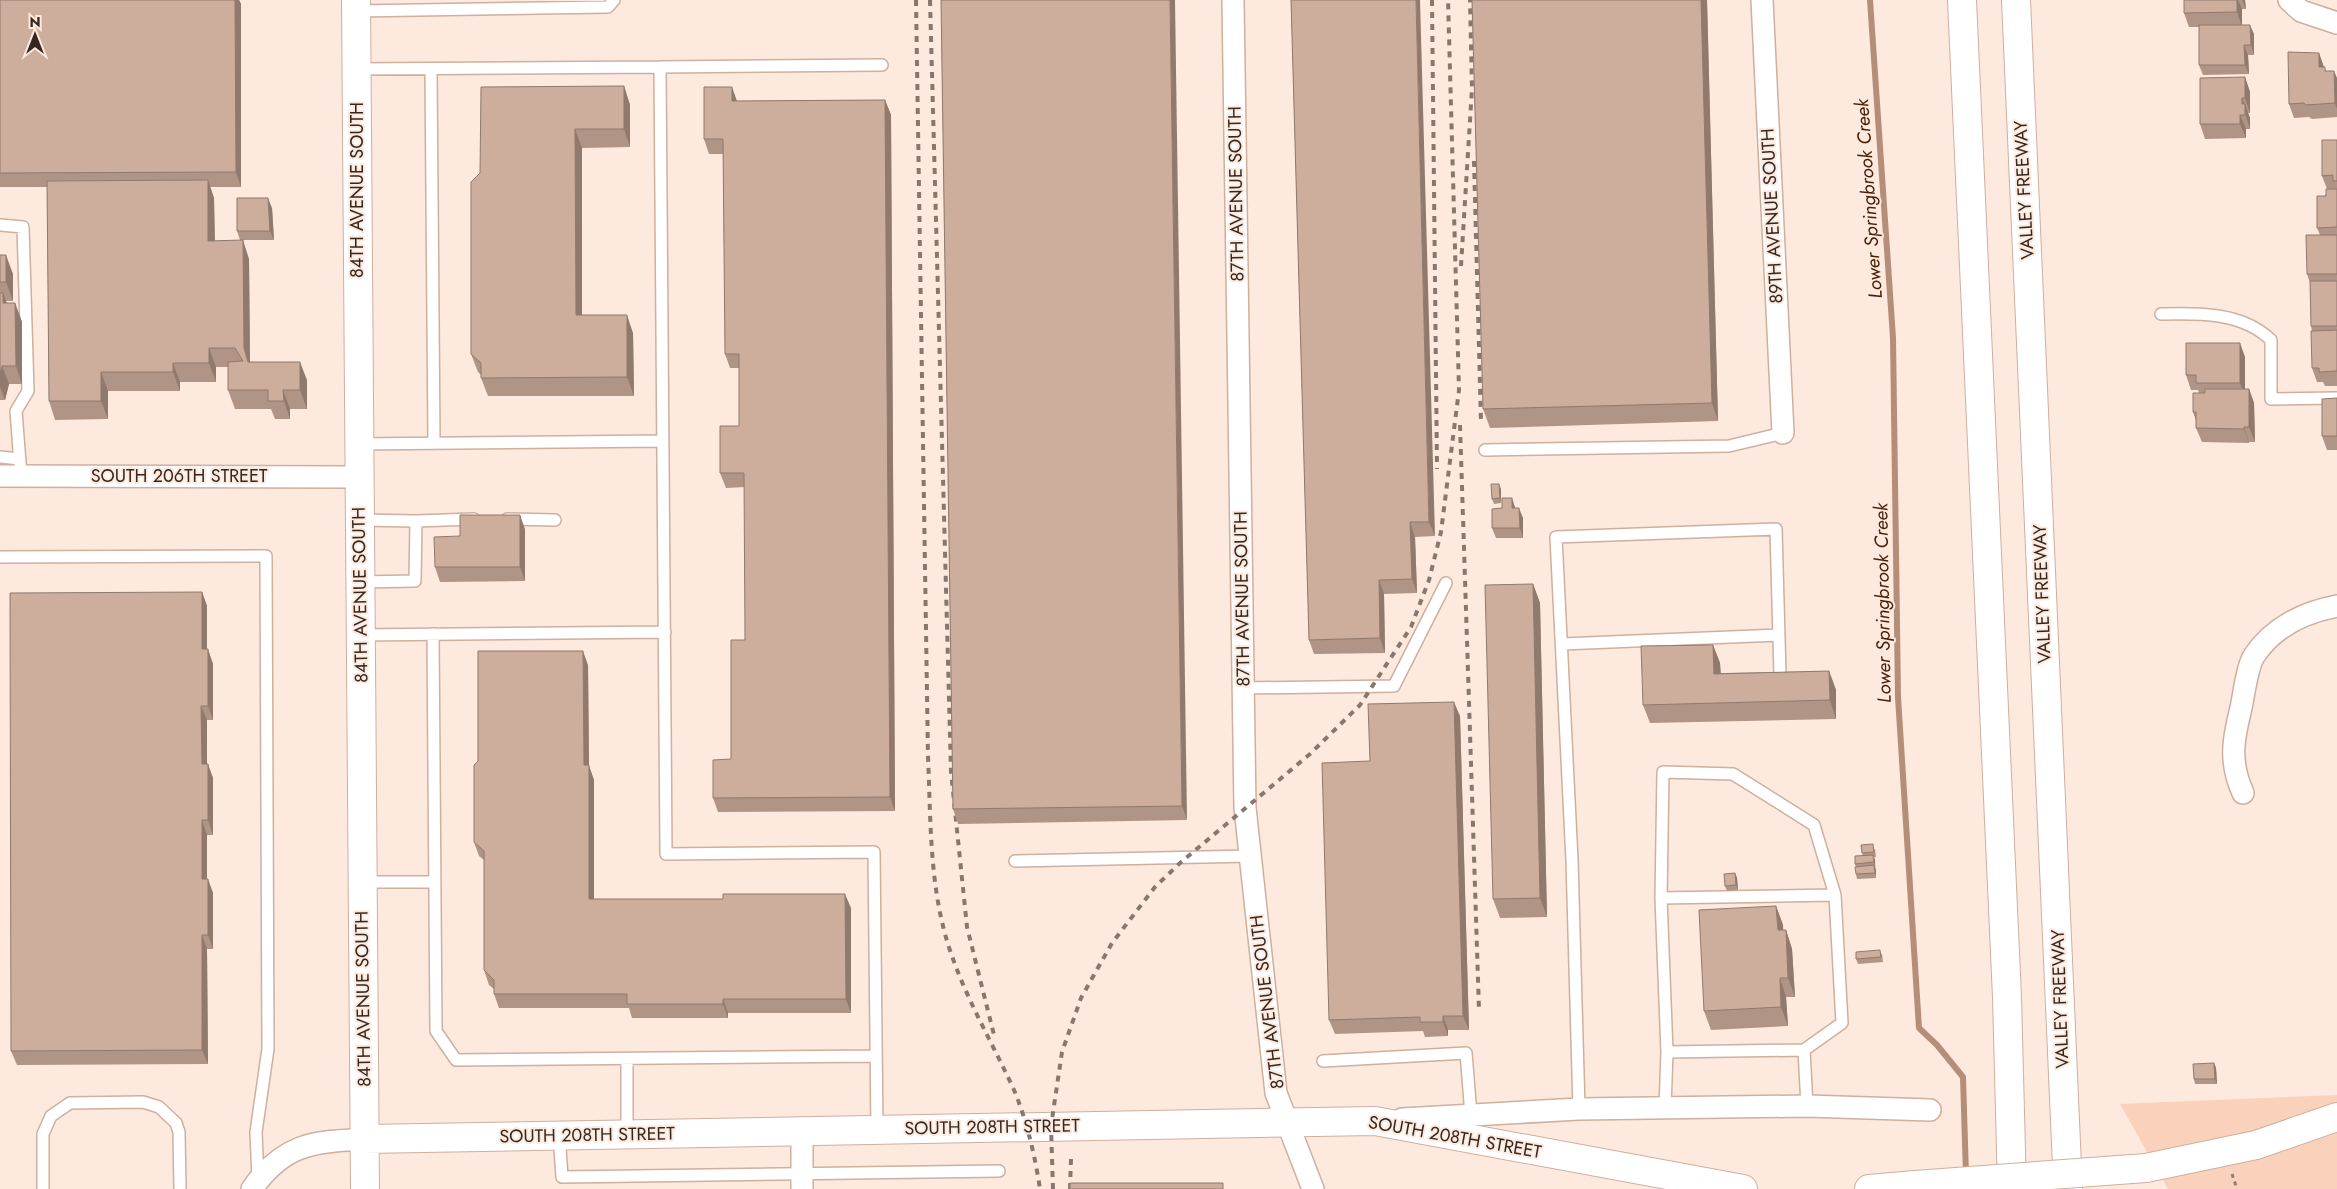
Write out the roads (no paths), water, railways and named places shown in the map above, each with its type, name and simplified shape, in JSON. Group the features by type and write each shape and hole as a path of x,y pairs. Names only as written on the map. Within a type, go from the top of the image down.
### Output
{"main road":[{"path":"1962,0 2007,987 2012,1189"},
{"name":"VALLEY FREEWAY","path":"2016,0 2068,1189"},
{"name":"84TH AVENUE SOUTH","path":"356,6 358,477 365,1189"},
{"path":"1869,1189 2146,1168 2256,1144 2337,1117"},
{"name":"SOUTH 208TH STREET","path":"365,1139 1374,1120 1743,1189"}],"street":[{"name":"87TH AVENUE SOUTH","path":"1233,0 1245,808 1276,1093 1312,1189"},
{"name":"89TH AVENUE SOUTH","path":"1762,0 1783,432"},
{"path":"2289,0 2301,11 2337,23"},
{"name":"SOUTH 206TH STREET","path":"0,476 21,467 358,477"},
{"path":"2243,793 2237,779 2232,757 2234,734 2253,657 2269,638 2293,620 2318,610 2337,606"},
{"path":"1374,1120 1579,1109 1807,1106 1930,1110"},
{"path":"802,1131 802,1181"},
{"name":"SOUTH 208TH STREET","path":"255,1184 278,1160 300,1147 323,1142 365,1139"}],"lane":[{"path":"356,6 608,7 614,0"},
{"path":"356,69 882,65"},
{"path":"660,67 666,854 874,852 877,1130"},
{"path":"431,69 434,443"},
{"path":"0,225 23,227 28,391 16,411 21,467 0,458"},
{"path":"2160,314 2211,315 2248,323 2261,330 2271,340 2271,399 2337,398"},
{"path":"1485,450 1729,446 1783,432"},
{"path":"358,444 663,441"},
{"path":"359,520 555,520"},
{"path":"360,582 414,581 416,521"},
{"path":"1579,1109 1572,860 1556,537 1776,529 1780,675"},
{"path":"0,557 266,556 268,1049 256,1132 255,1184"},
{"path":"1243,688 1394,686 1446,583"},
{"path":"360,635 665,632"},
{"path":"434,634 436,1031 456,1060 876,1056"},
{"path":"1562,644 1779,635"},
{"path":"1665,1108 1667,1052 1661,898 1663,772 1732,774 1814,825 1835,894 1842,1023 1804,1050 1667,1052"},
{"path":"1015,861 1250,856"},
{"path":"362,882 435,882"},
{"path":"1661,898 1835,894"},
{"path":"1804,1050 1807,1106"},
{"path":"1324,1061 1466,1053 1471,1115"},
{"path":"627,1058 627,1134"},
{"path":"43,1189 43,1134 51,1116 70,1103 143,1102 159,1107 176,1123 179,1132 180,1189"},
{"path":"559,1135 562,1177 802,1181 999,1171"}],"waterway":[{"name":"Lower Springbrook Creek","path":"1870,0 1893,338 1898,697 1919,1028 1937,1045 1963,1077 1966,1175"}],"railway":[{"path":"916,0 928,756 935,884 939,910 953,959 966,992 1019,1102 1030,1139 1040,1189"},
{"path":"930,0 951,772 967,927 995,1039"},
{"path":"1432,0 1437,469"},
{"path":"1053,1189 1051,1126 1062,1052 1081,998 1112,943 1155,887 1180,863 1310,754 1360,705 1411,627 1429,580 1441,532 1459,390 1448,0"},
{"path":"1461,266 1472,88 1470,0"},
{"path":"1474,161 1481,423"},
{"path":"1460,425 1479,1010"},
{"path":"1070,1189 1071,1159"}]}
